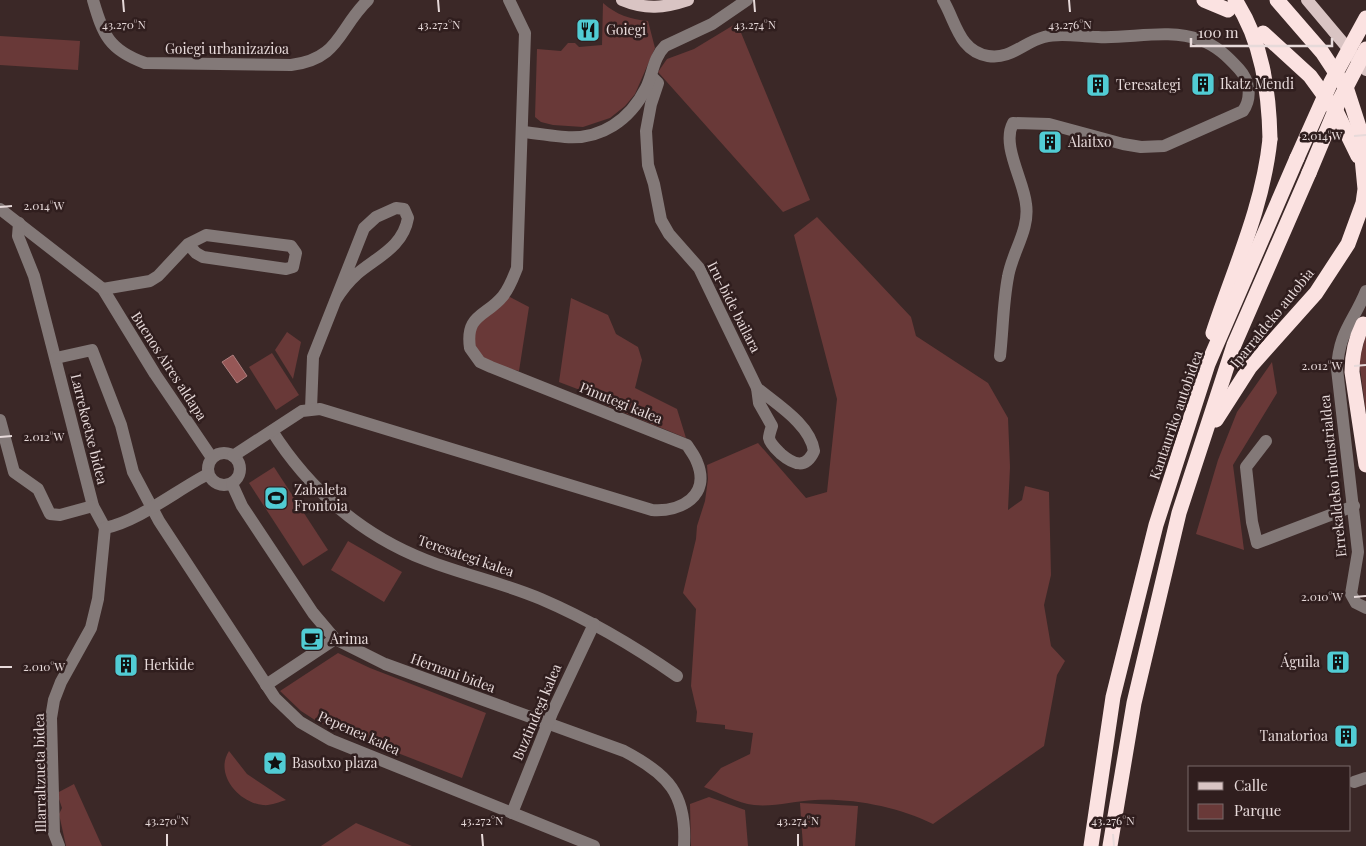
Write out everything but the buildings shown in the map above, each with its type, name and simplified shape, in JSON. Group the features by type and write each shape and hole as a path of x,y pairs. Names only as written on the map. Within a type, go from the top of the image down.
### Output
{"highway":[{"path":"1204,0 1231,5 1242,11 1258,51 1268,90 1270,139 1262,190 1212,333 1208,364"},
{"name":"Iparraldeko autobia","path":"1202,440 1250,367 1316,292 1327,276 1348,244 1364,196 1359,126 1347,90 1322,52 1277,0"},
{"name":"Kantauriko autobidea","path":"1091,846 1113,697 1140,584 1156,525 1208,364 1331,82 1366,18"},
{"path":"1263,33 1310,76 1337,113 1358,156"},
{"path":"1110,846 1134,703 1156,604 1179,513 1202,440 1234,345 1340,99 1366,49"},
{"path":"1363,324 1356,340 1352,357 1352,372 1366,465"}],"main road":[{"path":"622,0 637,6 655,8 688,0"},
{"path":"1307,0 1366,70"},
{"path":"1310,0 1366,56"}],"street":[{"name":"Goiegi urbanizazioa","path":"93,0 102,30 109,41 128,57 145,63 281,65 307,63 326,54 357,11 368,0"},
{"name":"Pinutegi kalea","path":"311,409 322,410 652,510 665,511 680,508 691,500 699,486 700,474 697,461 686,445 491,367 480,362 470,348 471,326 478,316 503,297 517,268 525,33 509,0"},
{"name":"Iru-bide bailara","path":"522,132 580,137 609,128 622,120 635,108 651,76 658,52 665,46 712,24 747,0"},
{"path":"943,0 962,40 976,52 988,56 1000,57 1011,54 1033,40 1058,34 1098,37 1185,37 1212,44 1240,70 1248,83 1248,104 1243,111 1164,146 1123,144 1049,124 1013,123 1011,128 1013,160 1026,202 1027,212 1022,236 1013,255 1007,279 1000,356"},
{"name":"Iru-bide bailara","path":"651,76 658,83 658,87 651,104 646,130 648,165 654,184 660,220 669,234 699,268 757,388 759,403 772,426 769,437 775,448 791,463 800,465 806,463 814,451 810,438 796,421 757,388"},
{"path":"233,456 302,411 311,409 313,357 335,301 354,253 369,222 396,208 404,209 408,218 401,237 384,255 368,265 344,288 335,301"},
{"name":"Buenos Aires aldapa","path":"0,209 103,289 155,374 212,458"},
{"name":"Larrekoetxe bidea","path":"19,223 18,236 34,276 93,506 105,528"},
{"path":"103,289 150,281 158,276 188,244 206,235 291,246 296,253 293,267 286,269 203,257 196,254 188,244"},
{"path":"354,253 359,261 368,265"},
{"name":"Errekaldeko industrialdea","path":"1365,609 1356,603 1351,594 1358,552 1338,370 1342,336 1366,291"},
{"name":"Pepenea kalea","path":"56,358 92,350 121,424 133,472 150,507 266,685 287,711 314,732 594,846"},
{"path":"0,420 14,472 38,489 50,514 60,515 93,506"},
{"name":"Teresategi kalea","path":"272,431 296,466 315,487 362,528 392,545 427,560 509,587 594,624 677,676"},
{"path":"1266,441 1246,467 1256,543 1354,506"},
{"path":"222,453 233,456 240,467 239,477 232,484 218,485 208,474 212,458 222,453"},
{"path":"1349,468 1366,465"},
{"path":"105,528 114,526 208,474"},
{"name":"Hernani bidea","path":"232,484 242,506 313,613 335,639 386,664 624,751 644,762 663,777 677,793 680,802 684,846"},
{"name":"Illarraltzueta bidea","path":"59,846 54,833 51,718 54,700 61,682 91,628 98,599 105,528"},
{"name":"Buztindegi kalea","path":"512,813 547,724 594,624"},
{"path":"266,685 335,639"}],"green space":[{"path":"603,3 613,11 624,16 648,21 655,48 635,94 625,106 610,118 583,127 553,125 541,122 535,117 537,49 561,51 568,43 575,43 579,47 602,45"},
{"path":"737,23 810,200 783,212 658,72 667,59 694,49"},
{"path":"0,36 80,41 78,70 0,65"},
{"path":"817,217 911,317 916,336 988,383 1008,418 1010,467 1008,510 1022,500 1025,486 1049,492 1051,575 1044,605 1051,646 1065,661 1057,675 1044,746 933,824 891,808 860,802 815,800 754,805 735,800 704,787 721,768 750,754 753,733 725,729 725,725 696,722 697,712 691,686 696,609 683,593 696,539 697,526 705,501 708,479 707,465 758,443 806,498 827,492 837,399 794,235"},
{"path":"508,296 529,307 519,371 485,360 476,352 473,343 478,325"},
{"path":"571,298 608,315 616,334 638,347 642,360 635,388 677,409 686,438 586,397 580,390 559,382"},
{"path":"287,332 301,342 293,379 275,350"},
{"path":"1366,335 1366,412 1359,361"},
{"path":"272,353 299,395 276,410 249,367"},
{"path":"1272,362 1277,393 1233,465 1244,550 1196,534 1218,460 1237,412"},
{"path":"274,467 328,550 303,566 249,483"},
{"path":"348,541 402,572 384,602 331,570"},
{"path":"338,653 370,668 486,713 462,778 318,722 301,711 280,691"},
{"path":"229,751 247,774 286,800 263,805 245,799 238,793 231,786 225,769 225,760"},
{"path":"74,784 102,846 66,846 59,814 62,808 57,793"},
{"path":"709,797 745,810 748,846 691,846 690,804"},
{"path":"800,803 858,806 855,846 803,846"},
{"path":"356,823 412,846 321,846"}],"shaded area":[{"path":"233,355 247,376 237,383 222,362"}],"place":[{"name":"Goiegi","path":"588,30"},
{"name":"Ikatz Mendi","path":"1203,84"},
{"name":"Teresategi","path":"1098,85"},
{"name":"Alaitxo","path":"1050,142"},
{"name":"Zabaleta Frontoia","path":"276,498"},
{"name":"Arima","path":"312,639"},
{"name":"Águila","path":"1338,662"},
{"name":"Herkide","path":"126,665"},
{"name":"Tanatorioa","path":"1346,736"},
{"name":"Basotxo plaza","path":"275,763"}]}
